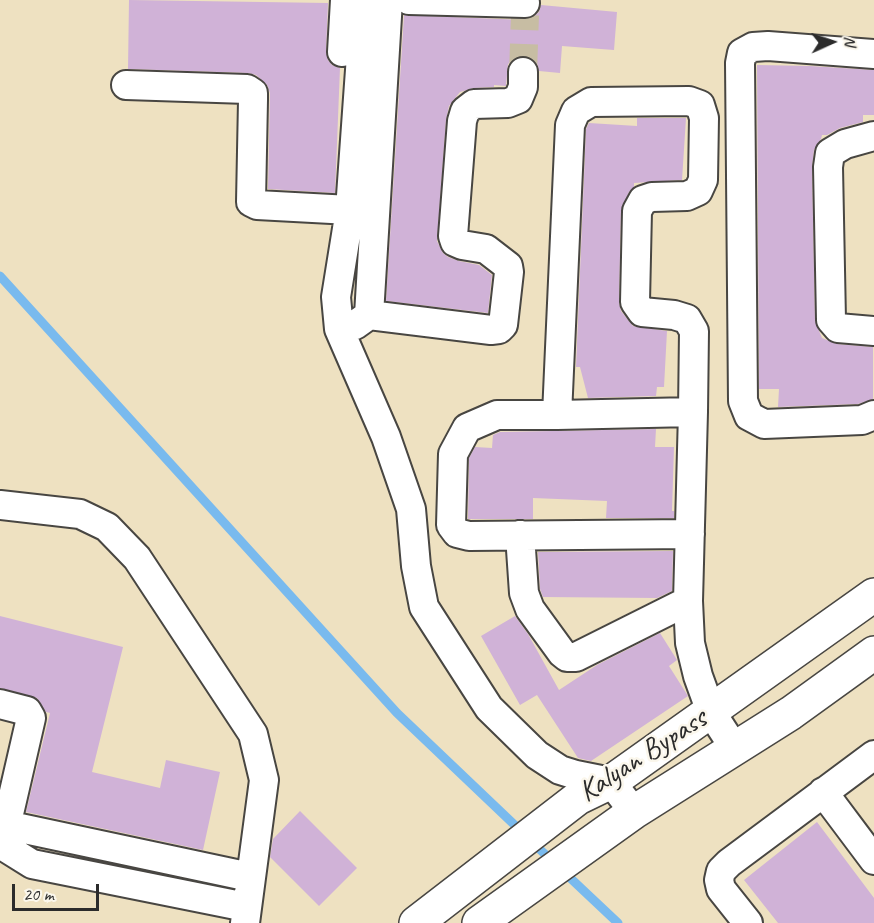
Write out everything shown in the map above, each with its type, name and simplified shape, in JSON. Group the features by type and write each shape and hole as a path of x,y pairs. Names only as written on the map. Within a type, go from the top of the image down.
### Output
{"main road":[{"name":"Kalyan Bypass","path":"424,916 578,798 611,782 874,595"},
{"name":"Kalyan Bypass","path":"479,923 621,822 791,713 874,653"}],"street":[{"path":"343,210 345,0"},
{"path":"365,0 336,297 339,329 386,437 411,509 416,566 424,607 489,708 537,755 560,770 576,776 611,782 621,822"},
{"path":"369,315 388,0"},
{"path":"409,0 525,6"},
{"path":"874,54 768,45 753,47 742,53 740,63 743,401 749,416 764,424 862,420 874,415"},
{"path":"342,337 369,315 491,330 499,329 503,325 508,266 486,249 455,242 453,236 462,121 465,111 474,104 508,103 518,99 523,87 523,72"},
{"path":"126,85 247,89 253,93 250,202 257,205 343,210"},
{"path":"557,415 570,124 576,111 591,102 689,101 700,105 704,118 703,180 698,191 687,196 652,197 643,200 637,211 635,302 642,312 674,315 687,319 694,331 688,601 690,643 698,676 711,712 735,749"},
{"path":"874,136 845,144 830,153 828,167 831,320 838,328 874,331"},
{"path":"690,534 469,536 457,533 451,525 453,454 467,428 497,415 693,412"},
{"path":"0,505 80,514 107,527 137,558 253,734 264,780 246,915 32,864 2,838"},
{"path":"520,536 524,593 530,609 567,657 576,657 688,601"},
{"path":"0,704 27,711 31,718 2,838"},
{"path":"748,923 721,889 719,879 721,871 874,754"},
{"path":"823,792 874,860"},
{"path":"2,838 250,877"}],"building":[{"path":"129,0 328,3 326,52 332,65 340,68 335,193 268,189 270,93 267,85 256,75 128,69"},
{"path":"541,5 617,12 614,50 562,46 560,73 539,71 537,63 531,57 515,57 508,64 506,86 494,85 494,87 474,88 460,92 449,106 437,241 443,253 448,257 479,265 492,275 488,313 386,301 404,15 525,20 539,12"},
{"path":"757,65 874,70 874,115 863,115 863,122 822,135 814,150 812,167 815,321 822,338 837,344 873,347 873,399 858,404 778,407 779,389 759,389"},
{"path":"637,118 686,118 682,180 634,183 634,188 629,192 621,211 619,302 621,311 633,326 667,331 664,387 657,387 656,396 588,398 580,367 576,367 586,129 589,123 637,126"},
{"path":"656,429 655,447 674,447 672,511 674,511 674,518 606,518 607,501 533,498 533,519 468,519 469,458 475,447 492,448 493,435 500,432"},
{"path":"673,551 672,591 657,598 543,597 540,589 538,552"},
{"path":"0,616 123,647 92,772 160,788 166,760 220,772 203,850 26,812 50,713 46,712 37,698 0,688"},
{"path":"515,616 528,634 559,690 597,665 660,633 677,660 669,666 688,696 591,761 578,758 537,695 520,705 481,636"},
{"path":"300,811 357,868 319,906 270,857 273,839"},
{"path":"817,822 874,898 874,923 778,923 744,880"}],"waterway":[{"path":"0,276 397,713 522,832"},
{"path":"532,842 618,923"}],"tunnel":[{"path":"523,72 525,15"}]}
